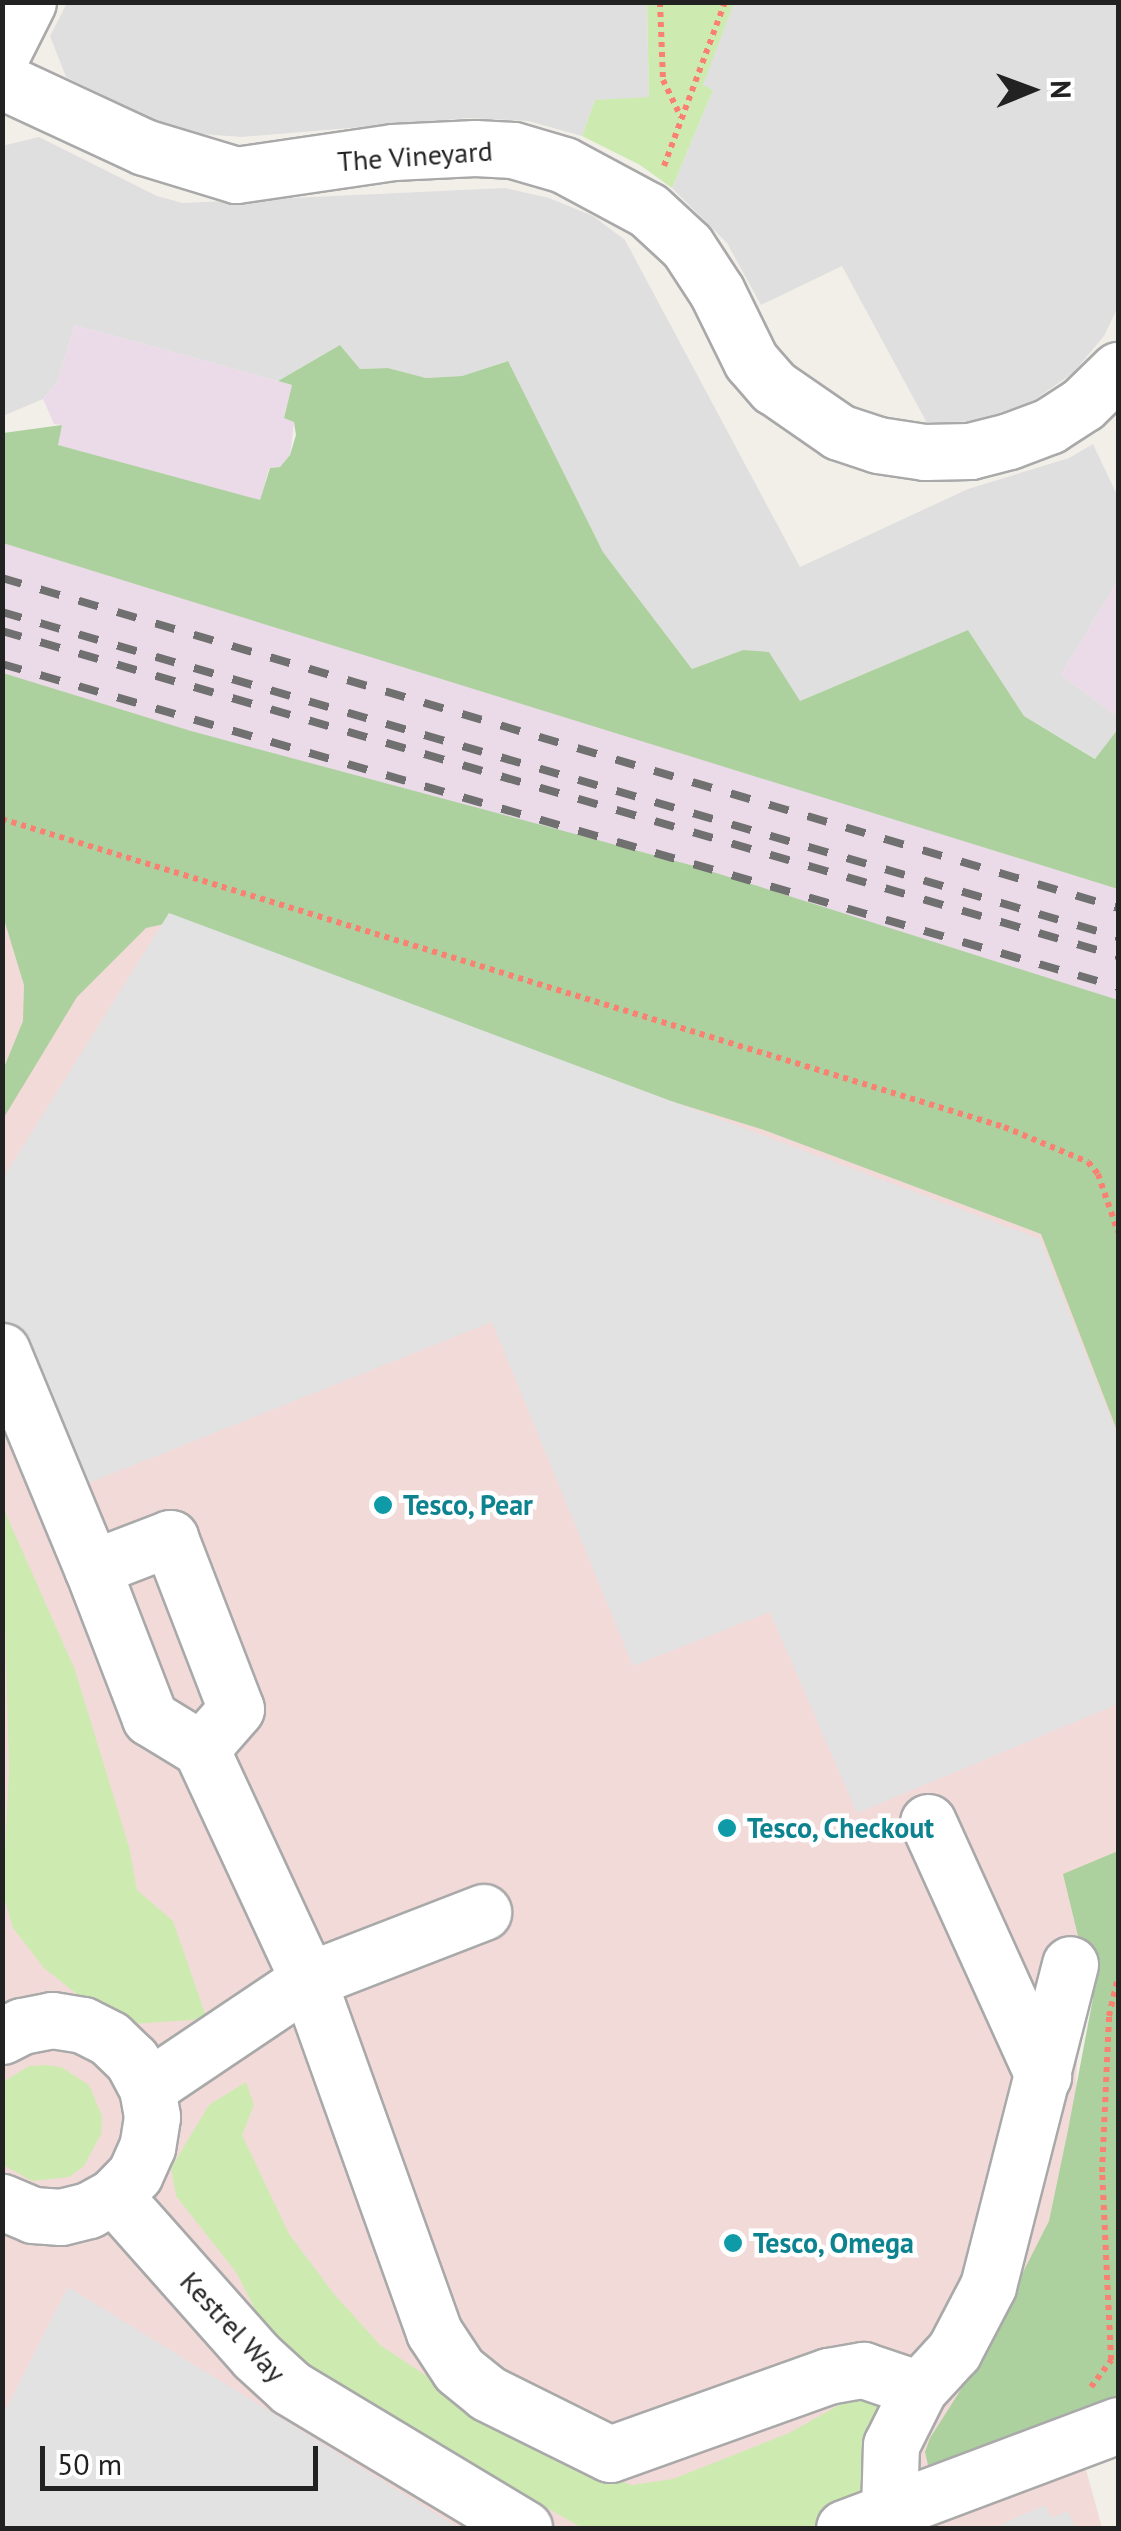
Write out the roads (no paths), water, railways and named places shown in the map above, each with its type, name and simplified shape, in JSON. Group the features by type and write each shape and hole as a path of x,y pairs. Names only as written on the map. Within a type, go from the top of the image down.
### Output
{"street":[{"path":"2,54 28,2"},
{"name":"The Vineyard","path":"2,82 144,146 236,175 393,152 512,150 564,164 648,210 687,246 717,292 751,360 774,386 806,412 852,436 925,452 970,450 1009,442 1049,426 1083,404 1118,370"},
{"path":"2,1351 150,1718 201,1749 308,1980 434,2332 458,2370 487,2393 610,2454 828,2376 863,2370 920,2389"},
{"path":"92,1568 170,1538 236,1709 201,1749"},
{"path":"928,1822 1043,2076"},
{"path":"147,2088 308,1980 483,1912"},
{"path":"876,2523 891,2444 920,2389 954,2351 988,2286 1043,2076 1094,1970"},
{"path":"4,2206 33,2215 62,2217 89,2210 114,2196 135,2174 148,2147 152,2117 147,2088 132,2060 110,2038 83,2025 9,2020"},
{"name":"Kestrel Way","path":"114,2196 256,2356 291,2388 524,2528"},
{"path":"876,2523 1109,2428"}],"railway":[{"path":"2,578 1118,908"},
{"path":"2,612 1118,937"},
{"path":"2,631 1118,956"},
{"path":"2,664 1118,987"}],"place":[{"name":"Tesco, Pear","path":"383,1505"},
{"name":"Tesco, Checkout","path":"727,1828"},
{"name":"Tesco, Omega","path":"733,2243"}]}
